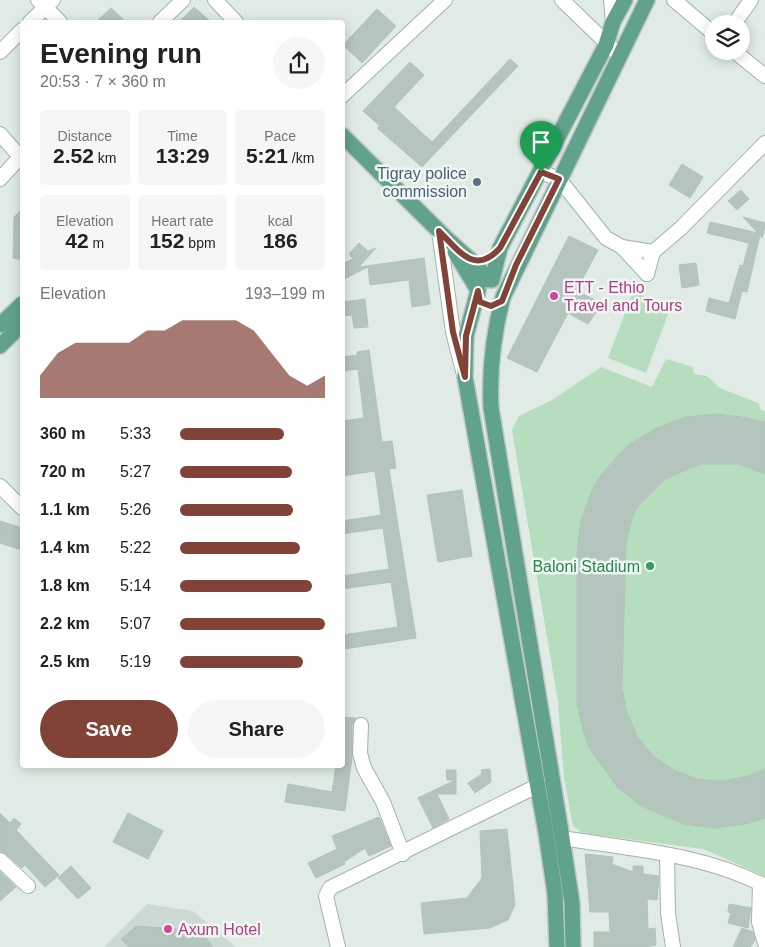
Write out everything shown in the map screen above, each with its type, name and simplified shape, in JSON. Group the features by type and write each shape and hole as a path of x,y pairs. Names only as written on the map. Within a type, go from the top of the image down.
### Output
{"main road":[{"path":"557,947 554,894 537,786 465,377 466,336 484,285 500,248 606,45 612,22 625,0"},
{"path":"572,947 572,903 492,408 490,369 492,343 504,296 647,0"},
{"path":"345,137 468,259 484,285 480,302 487,306 495,305 504,296"},
{"path":"442,235 484,285 502,286 504,296"},
{"path":"468,259 486,261 500,248"},
{"path":"0,325 20,306"},
{"path":"3,338 20,325"}],"street":[{"path":"162,20 183,0"},
{"path":"215,0 234,20"},
{"path":"345,93 445,0"},
{"path":"562,0 606,45 620,56"},
{"path":"611,0 612,22"},
{"path":"674,0 705,26"},
{"path":"741,15 752,0"},
{"path":"32,20 46,2 59,20"},
{"path":"0,52 20,32"},
{"path":"745,60 765,76"},
{"path":"0,134 20,155"},
{"path":"622,246 647,274 653,252 681,228 765,143"},
{"path":"0,180 20,159"},
{"path":"541,172 559,179 606,238 622,246 653,252"},
{"path":"442,235 453,332 465,377"},
{"path":"0,486 20,506"},
{"path":"360,725 360,753 364,768 383,802 403,854"},
{"path":"338,947 326,892 330,888 403,854 537,786"},
{"path":"562,838 711,865 763,885 759,922 765,943"},
{"path":"667,856 668,913 673,947"},
{"path":"0,860 28,886"}],"shaded area":[{"name":"Axum Hotel","path":"147,904 193,911 236,947 104,947"}],"green space":[{"path":"633,292 671,306 646,373 608,358"},
{"name":"Baloni Stadium","path":"666,359 693,367 694,374 707,376 720,388 758,403 761,410 765,411 765,876 703,849 582,833 573,826 564,778 558,702 512,430 519,416 552,400 601,367 652,387"}],"building":[{"path":"194,7 209,20 181,20"},
{"path":"111,8 124,20 98,20"},
{"path":"377,9 396,26 362,63 345,47 345,43"},
{"path":"510,59 518,66 422,167 377,128 380,126 363,111 410,62 424,75 394,107 432,142"},
{"path":"682,164 703,177 690,198 669,185"},
{"path":"741,190 749,199 737,210 728,201"},
{"path":"20,211 20,260 13,258 14,217"},
{"path":"743,217 765,223 765,227 762,238 760,235 747,292 742,291 735,319 706,311 709,298 729,303 740,265 743,266 749,243 707,233 710,222 758,233"},
{"path":"569,236 598,250 576,291 602,303 588,324 568,313 537,372 507,358"},
{"path":"359,243 368,251 376,248 359,267 424,258 430,304 412,307 409,280 370,285 368,267 345,278 345,263 353,259 349,254"},
{"path":"696,263 699,285 682,288 679,265"},
{"path":"365,299 368,327 354,328 352,315 345,316 345,302"},
{"path":"369,350 382,442 392,441 396,468 389,469 416,638 345,649 345,635 398,627 391,582 345,589 345,576 389,569 383,528 345,534 345,521 381,515 375,471 345,476 345,421 364,418 358,369 345,371 345,357 358,355 357,352"},
{"path":"717,414 765,422 765,474 738,464 700,464 665,479 638,506 632,518 626,542 622,689 627,713 637,736 653,756 674,770 697,779 723,781 748,776 765,768 765,818 746,824 715,828 684,824 641,806 617,787 590,749 584,734 577,704 577,552 581,521 591,492 599,478 619,454 630,444 657,428 686,417"},
{"path":"462,490 472,556 438,562 427,495"},
{"path":"0,521 20,527 20,549 0,543"},
{"path":"345,717 356,718 352,725 352,758 345,811 285,802 288,784 332,792 336,768 345,768"},
{"path":"490,769 491,782 475,793 468,783 482,774 481,770"},
{"path":"446,770 456,770 456,794 437,794 449,819 433,828 418,798 455,780 447,780"},
{"path":"0,813 10,823 14,818 21,824 16,830 59,875 45,887 25,865 22,868 0,851"},
{"path":"128,813 163,831 148,859 113,842"},
{"path":"379,817 391,846 369,856 365,848 344,862 345,864 316,878 308,863 337,849 332,836"},
{"path":"507,829 515,905 508,920 490,928 424,934 421,903 467,898 482,878 480,831"},
{"path":"585,854 613,857 612,864 633,872 633,866 643,866 643,874 659,876 657,900 647,899 648,929 655,928 656,945 645,947 594,947 594,932 610,932 609,912 590,912"},
{"path":"71,866 91,888 78,899 58,878"},
{"path":"0,872 16,887 0,901"},
{"path":"729,904 751,908 748,928 728,923 731,913 728,912"},
{"path":"136,926 201,931 213,947 129,947 121,939"},
{"path":"742,928 753,932 755,941 750,947 733,947"}],"place":[{"name":"Tigray police commission","path":"477,182"},
{"name":"ETT - Ethio Travel and Tours","path":"554,296"},
{"name":"Baloni Stadium","path":"650,566"},
{"name":"Axum Hotel","path":"168,929"}],"route":[{"path":"541,172 559,179 516,265 502,301 495,305 487,306 480,302 478,291 466,336 465,377 453,332 439,231 468,259 481,262 490,259 500,248 541,172"}]}
